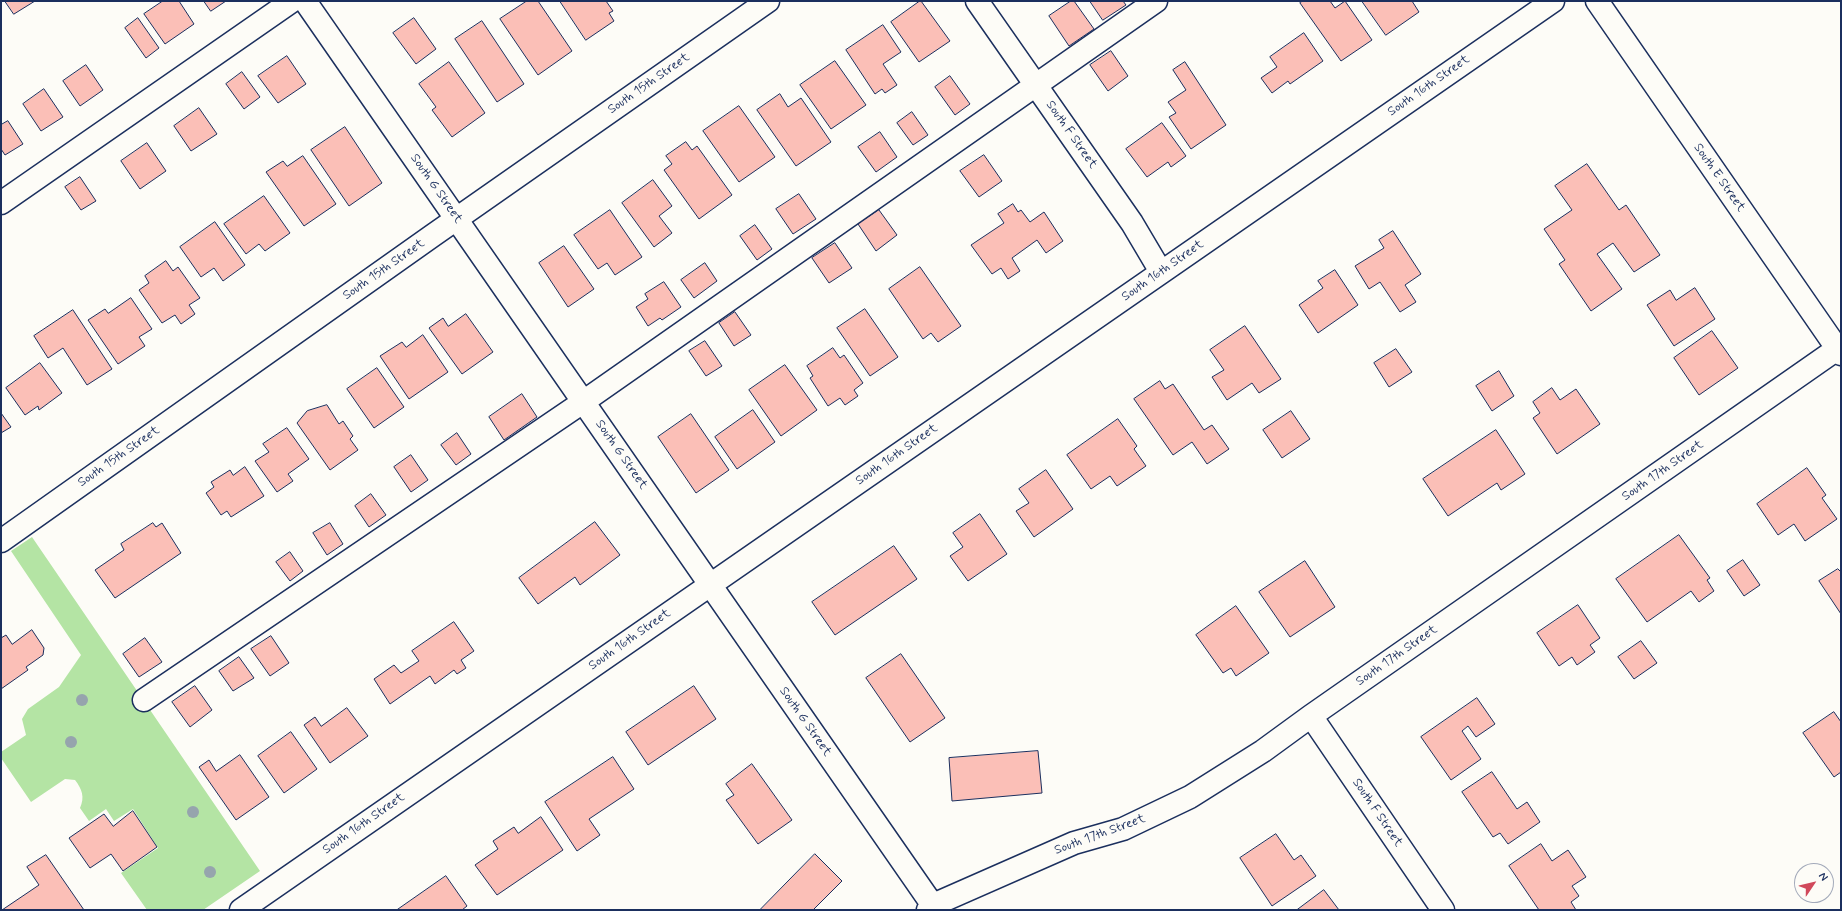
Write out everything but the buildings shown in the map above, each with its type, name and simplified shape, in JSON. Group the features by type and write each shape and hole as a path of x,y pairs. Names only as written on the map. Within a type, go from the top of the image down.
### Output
{"street":[{"path":"1,204 292,1"},
{"name":"South G Street","path":"305,1 710,584 932,908"},
{"name":"South 15th Street","path":"1,541 456,219 768,1"},
{"name":"South F Street","path":"977,1 1132,222 1161,272"},
{"path":"144,700 583,402 1156,1"},
{"name":"South 16th Street","path":"241,910 1553,1"},
{"name":"South E Street","path":"1597,1 1839,352"},
{"name":"South 17th Street","path":"932,908 1074,843 1123,829 1190,798 1263,751 1311,716 1839,352"},
{"name":"South F Street","path":"1311,716 1443,910"}],"green space":[{"path":"32,537 260,871 203,910 147,910 121,873 158,848 133,809 114,821 106,809 89,821 80,808 82,804 82,793 75,780 65,779 31,802 1,758 1,752 26,735 22,719 28,709 59,687 81,655 11,551"}]}
